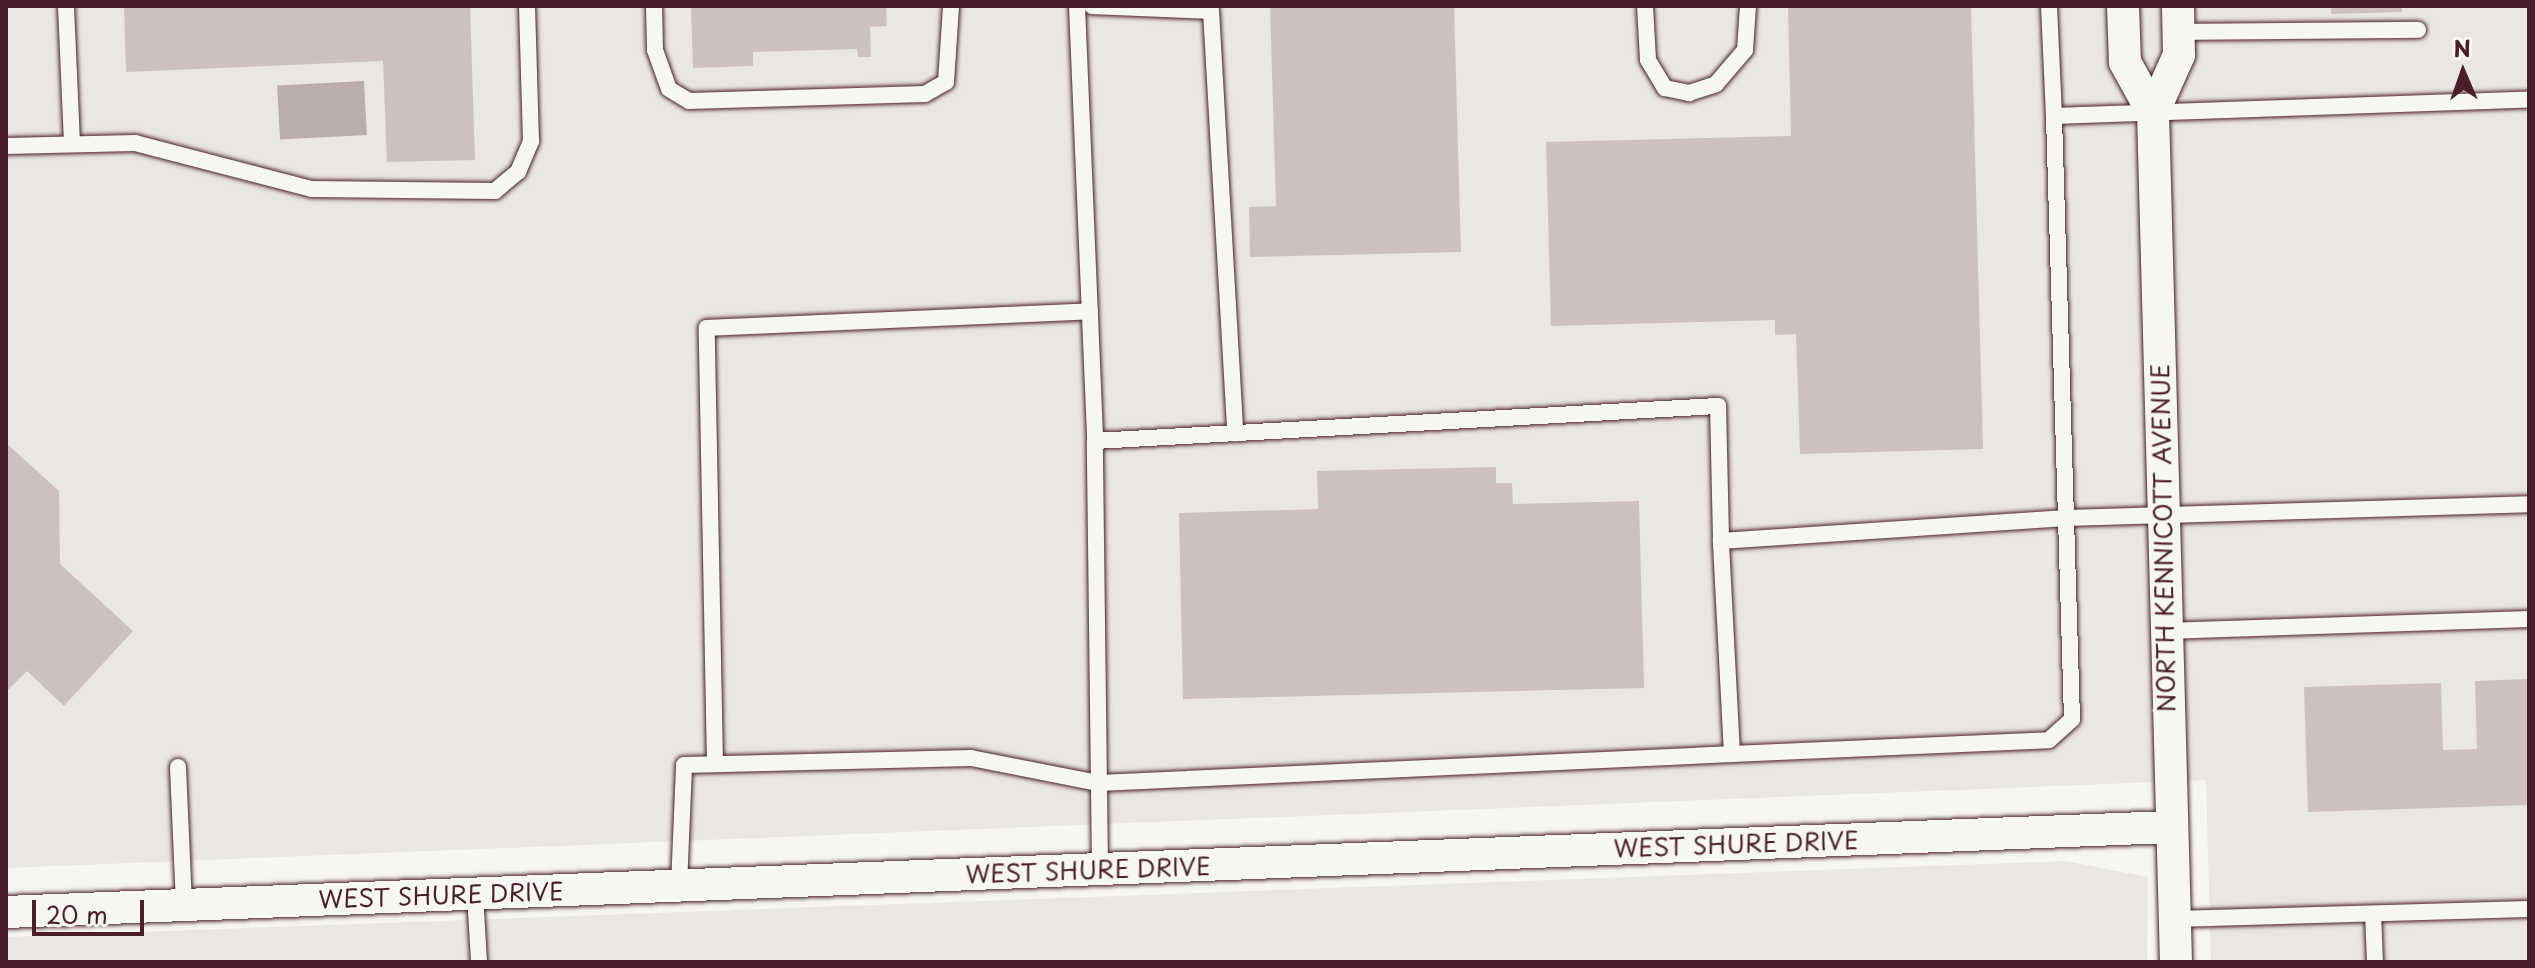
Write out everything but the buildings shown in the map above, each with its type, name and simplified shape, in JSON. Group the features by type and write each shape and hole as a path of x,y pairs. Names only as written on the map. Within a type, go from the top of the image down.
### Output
{"street":[{"name":"NORTH KENNICOTT AVENUE","path":"2123,6 2125,62 2153,113"},
{"name":"NORTH KENNICOTT AVENUE","path":"2176,962 2153,113 2179,55 2179,19"},
{"name":"WEST SHURE DRIVE","path":"6,912 2170,827"}],"lane":[{"path":"66,6 72,144"},
{"path":"6,146 135,143 311,189 495,191 518,172 531,141 527,6"},
{"path":"654,6 655,50 669,89 689,101 925,94 946,82 950,70 951,6"},
{"path":"1077,6 1095,441 1100,869"},
{"path":"1092,6 1211,11 1235,433"},
{"path":"1645,6 1648,60 1665,88 1689,93 1716,84 1745,50 1748,6"},
{"path":"679,886 684,765 971,758 1099,783 2049,740 2066,729 2072,719 2049,6"},
{"path":"2179,19 2418,30"},
{"path":"2054,116 2529,99"},
{"path":"715,764 707,328 1090,311"},
{"path":"1095,441 1718,406 1721,541 1732,754"},
{"path":"1721,541 2066,518 2529,504"},
{"path":"2165,631 2529,619"},
{"path":"178,767 184,905"},
{"path":"475,894 479,962"},
{"path":"2174,919 2529,909"},
{"path":"2373,914 2375,962"}],"shaded area":[{"path":"6,6 2529,6 2529,962 2211,962 2206,780 6,868"},
{"path":"364,81 367,135 280,139 277,86"},
{"path":"2065,861 2148,877 2147,962 6,962 6,937"}]}
